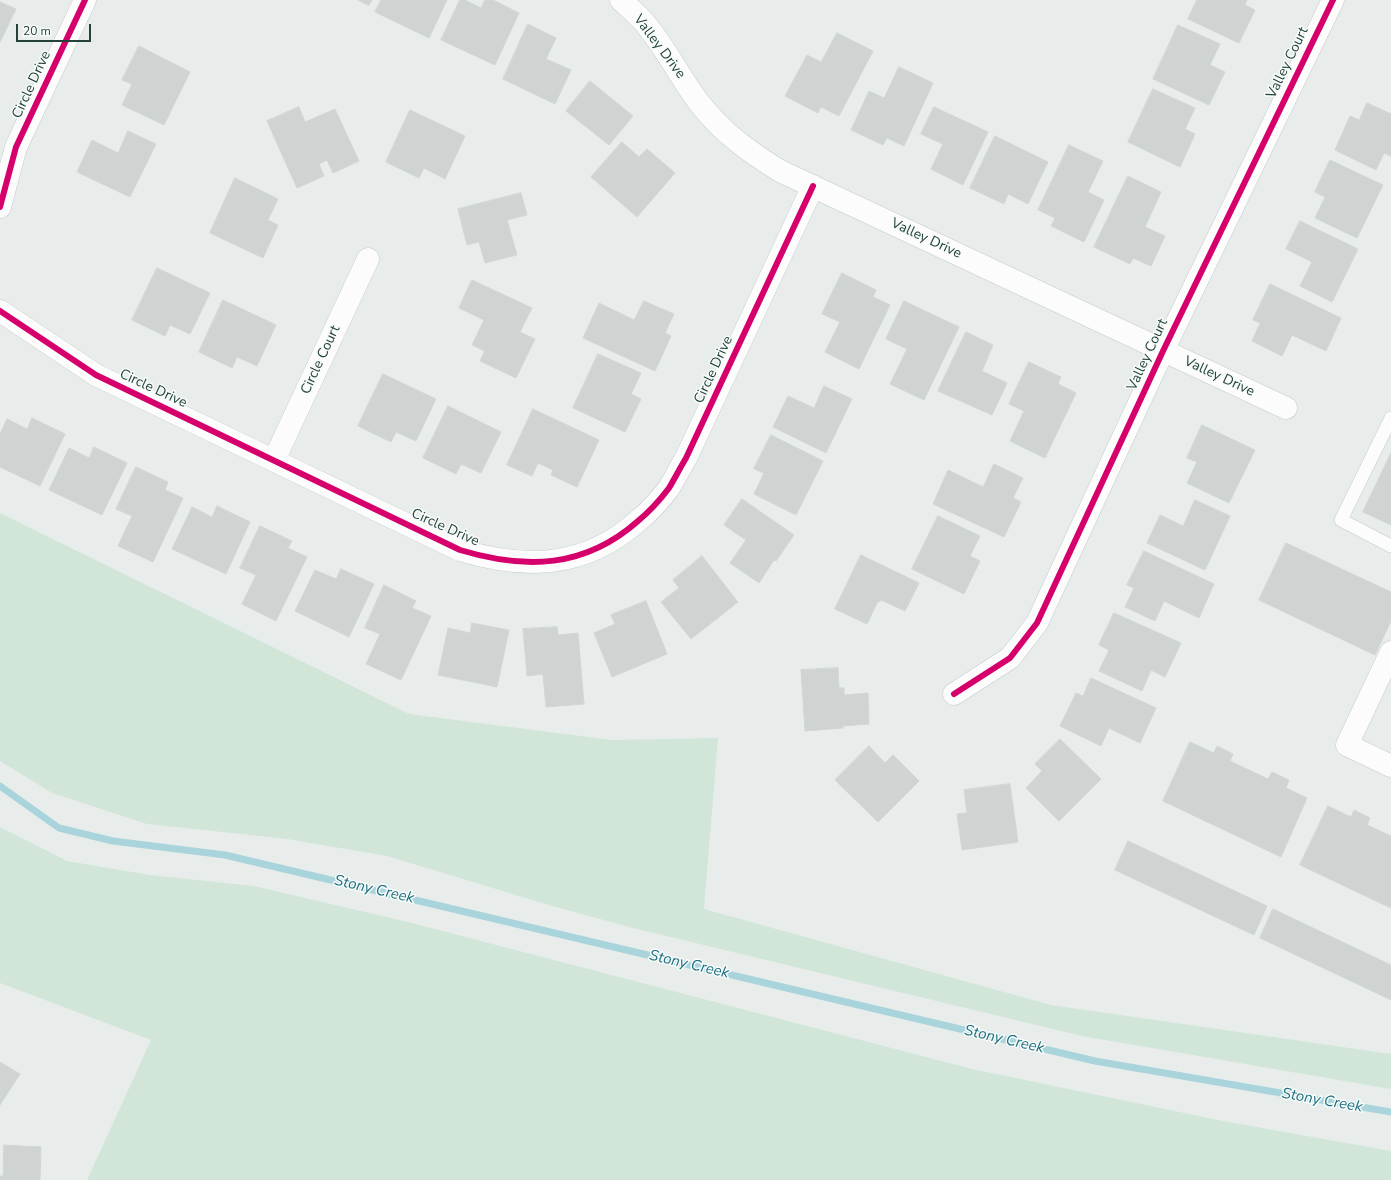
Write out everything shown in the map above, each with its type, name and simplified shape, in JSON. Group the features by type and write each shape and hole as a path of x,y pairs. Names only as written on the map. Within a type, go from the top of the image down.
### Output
{"street":[{"name":"Circle Drive","path":"0,207 16,147 86,0"},
{"name":"Valley Drive","path":"620,0 642,21 658,40 700,103 719,126 740,145 780,171 1286,408"},
{"name":"Valley Court","path":"954,694 1010,658 1037,623 1163,351 1332,0"},
{"name":"Circle Drive","path":"0,311 96,375 460,550 483,557 518,562 546,562 572,558 600,548 625,533 650,511 669,488 686,458 813,186"},
{"name":"Circle Court","path":"274,460 368,260"},
{"path":"1391,652 1347,745 1391,766"}],"lane":[{"path":"1391,418 1342,520 1391,546"}],"green space":[{"path":"0,513 409,714 612,740 718,738 704,909 1051,1005 1391,1054 1391,1089 1082,1036 633,928 552,906 387,856 287,839 147,824 52,793 0,761"},
{"path":"0,827 67,861 150,875 254,886 412,923 972,1069 1223,1121 1391,1151 1391,1180 87,1180 151,1040 0,983"}],"building":[{"path":"358,0 372,0 369,5"},
{"path":"381,0 447,0 429,38 375,12"},
{"path":"460,0 465,0 481,8 485,0 493,0 519,13 495,65 441,40"},
{"path":"1197,0 1247,0 1245,5 1255,10 1239,43 1188,19"},
{"path":"0,2 16,9 0,42"},
{"path":"528,24 556,38 546,59 571,70 555,104 503,79"},
{"path":"1178,25 1220,44 1210,65 1225,72 1209,105 1153,79"},
{"path":"837,33 873,51 839,116 821,107 818,113 785,96 807,55 821,62"},
{"path":"139,46 190,72 164,125 122,105 132,84 122,80"},
{"path":"899,67 933,83 904,146 887,138 883,145 851,130 869,91 884,98"},
{"path":"590,81 633,116 609,145 566,111"},
{"path":"1153,89 1195,108 1185,129 1195,134 1180,167 1128,142"},
{"path":"1367,103 1391,114 1391,156 1384,153 1376,170 1335,150 1350,116 1359,120"},
{"path":"299,107 305,122 335,109 359,161 333,173 327,160 319,164 324,176 297,188 267,121"},
{"path":"934,107 988,132 963,185 931,169 943,144 921,134"},
{"path":"410,110 465,136 445,179 424,168 419,178 386,162"},
{"path":"128,131 156,144 130,197 77,172 92,140 118,153"},
{"path":"995,136 1048,162 1028,204 1008,194 1004,204 970,188"},
{"path":"622,142 639,157 647,149 675,173 637,217 591,177"},
{"path":"1069,145 1103,161 1088,192 1104,200 1084,242 1051,226 1055,218 1038,210"},
{"path":"1330,160 1383,185 1357,238 1315,218 1325,197 1315,192"},
{"path":"1128,176 1161,192 1145,227 1165,236 1151,266 1133,258 1130,264 1094,247"},
{"path":"235,178 278,199 268,220 278,225 263,258 210,233"},
{"path":"521,193 527,215 507,220 517,255 485,263 479,242 467,245 458,209"},
{"path":"1300,221 1358,249 1332,302 1300,286 1312,262 1286,249"},
{"path":"157,268 210,293 190,334 170,325 165,336 132,320"},
{"path":"842,273 876,290 873,297 890,305 859,369 825,352 840,322 822,314"},
{"path":"472,280 532,308 520,332 535,339 516,378 480,361 485,351 472,345 484,320 459,308"},
{"path":"1270,284 1341,318 1326,351 1292,335 1282,356 1252,341 1260,323 1253,320"},
{"path":"223,300 276,325 257,366 237,357 232,368 199,352"},
{"path":"644,301 674,314 665,333 671,336 655,371 583,338 599,303 634,320"},
{"path":"904,301 959,327 924,400 890,384 907,349 886,339"},
{"path":"966,332 993,345 982,371 1007,383 992,415 938,391"},
{"path":"598,354 641,373 631,394 641,399 625,432 573,408"},
{"path":"1029,362 1061,377 1058,384 1076,393 1045,458 1010,441 1024,411 1009,404"},
{"path":"383,374 436,399 416,441 396,432 391,442 358,426"},
{"path":"824,386 852,399 826,453 773,427 788,396 814,408"},
{"path":"448,406 501,432 481,473 461,464 456,474 423,458"},
{"path":"533,409 599,440 577,487 551,475 553,470 538,463 532,476 507,465"},
{"path":"32,418 65,434 40,486 0,467 0,434 7,419 27,429"},
{"path":"1202,425 1255,450 1229,503 1187,483 1197,462 1187,458"},
{"path":"771,435 823,461 796,515 754,494 764,473 754,469"},
{"path":"94,447 127,463 102,515 49,490 69,448 89,458"},
{"path":"1391,453 1391,525 1363,512"},
{"path":"994,464 1023,478 1013,498 1021,502 1004,537 933,504 948,470 983,487"},
{"path":"136,467 168,482 165,490 183,498 153,562 118,546 132,516 116,509"},
{"path":"742,499 794,535 776,561 774,560 759,583 730,563 746,540 724,525"},
{"path":"1195,500 1230,516 1205,570 1147,543 1160,515 1183,526"},
{"path":"217,506 250,522 226,574 172,549 192,507 212,517"},
{"path":"938,516 980,536 970,556 980,561 964,594 912,569"},
{"path":"260,526 292,541 288,548 307,557 276,621 242,604 256,575 240,568"},
{"path":"1286,543 1391,592 1391,621 1375,655 1259,600"},
{"path":"1144,551 1214,584 1199,618 1164,601 1155,621 1125,607 1134,588 1127,585"},
{"path":"861,555 919,583 905,611 881,600 880,602 878,601 867,624 835,609"},
{"path":"702,556 738,602 691,639 661,602 679,588 673,580"},
{"path":"341,569 374,584 349,637 295,611 315,570 336,579"},
{"path":"384,585 416,601 412,608 431,616 401,680 366,664 380,634 365,628"},
{"path":"646,601 667,654 612,677 594,633 615,624 611,615"},
{"path":"1114,613 1181,643 1165,677 1151,670 1142,691 1099,671 1109,650 1099,645"},
{"path":"472,623 509,630 497,687 438,675 448,628 470,633"},
{"path":"557,627 558,635 578,633 584,704 546,707 543,674 527,676 523,629"},
{"path":"838,668 839,688 844,688 844,695 868,693 869,724 805,731 801,670"},
{"path":"1091,678 1156,708 1140,743 1109,728 1101,746 1060,726 1076,693 1083,696"},
{"path":"1060,739 1101,779 1059,821 1026,788 1042,771 1035,764"},
{"path":"1190,742 1214,753 1217,746 1233,754 1230,761 1268,779 1272,772 1289,780 1286,788 1307,798 1281,857 1163,801"},
{"path":"869,746 885,763 893,755 919,781 878,822 835,780"},
{"path":"1010,784 1018,842 962,850 957,814 967,813 964,790"},
{"path":"1328,806 1351,817 1354,810 1370,818 1367,825 1391,836 1391,908 1300,865"},
{"path":"1128,841 1267,906 1254,935 1115,870"},
{"path":"1273,909 1391,965 1391,1000 1260,938"},
{"path":"0,1062 20,1074 0,1105"},
{"path":"4,1145 41,1147 40,1180 0,1180 0,1176 3,1176"}],"waterway":[{"name":"Stony Creek","path":"0,786 59,828 113,841 225,855 1095,1061 1391,1112"}],"cycle path":[{"path":"0,207 16,147 85,0"},
{"path":"954,694 1010,658 1037,623 1163,351 1333,0"},
{"path":"0,311 96,375 460,550 508,561 554,561 576,556 597,548 618,537 647,513 669,488 686,458 813,186"}]}
